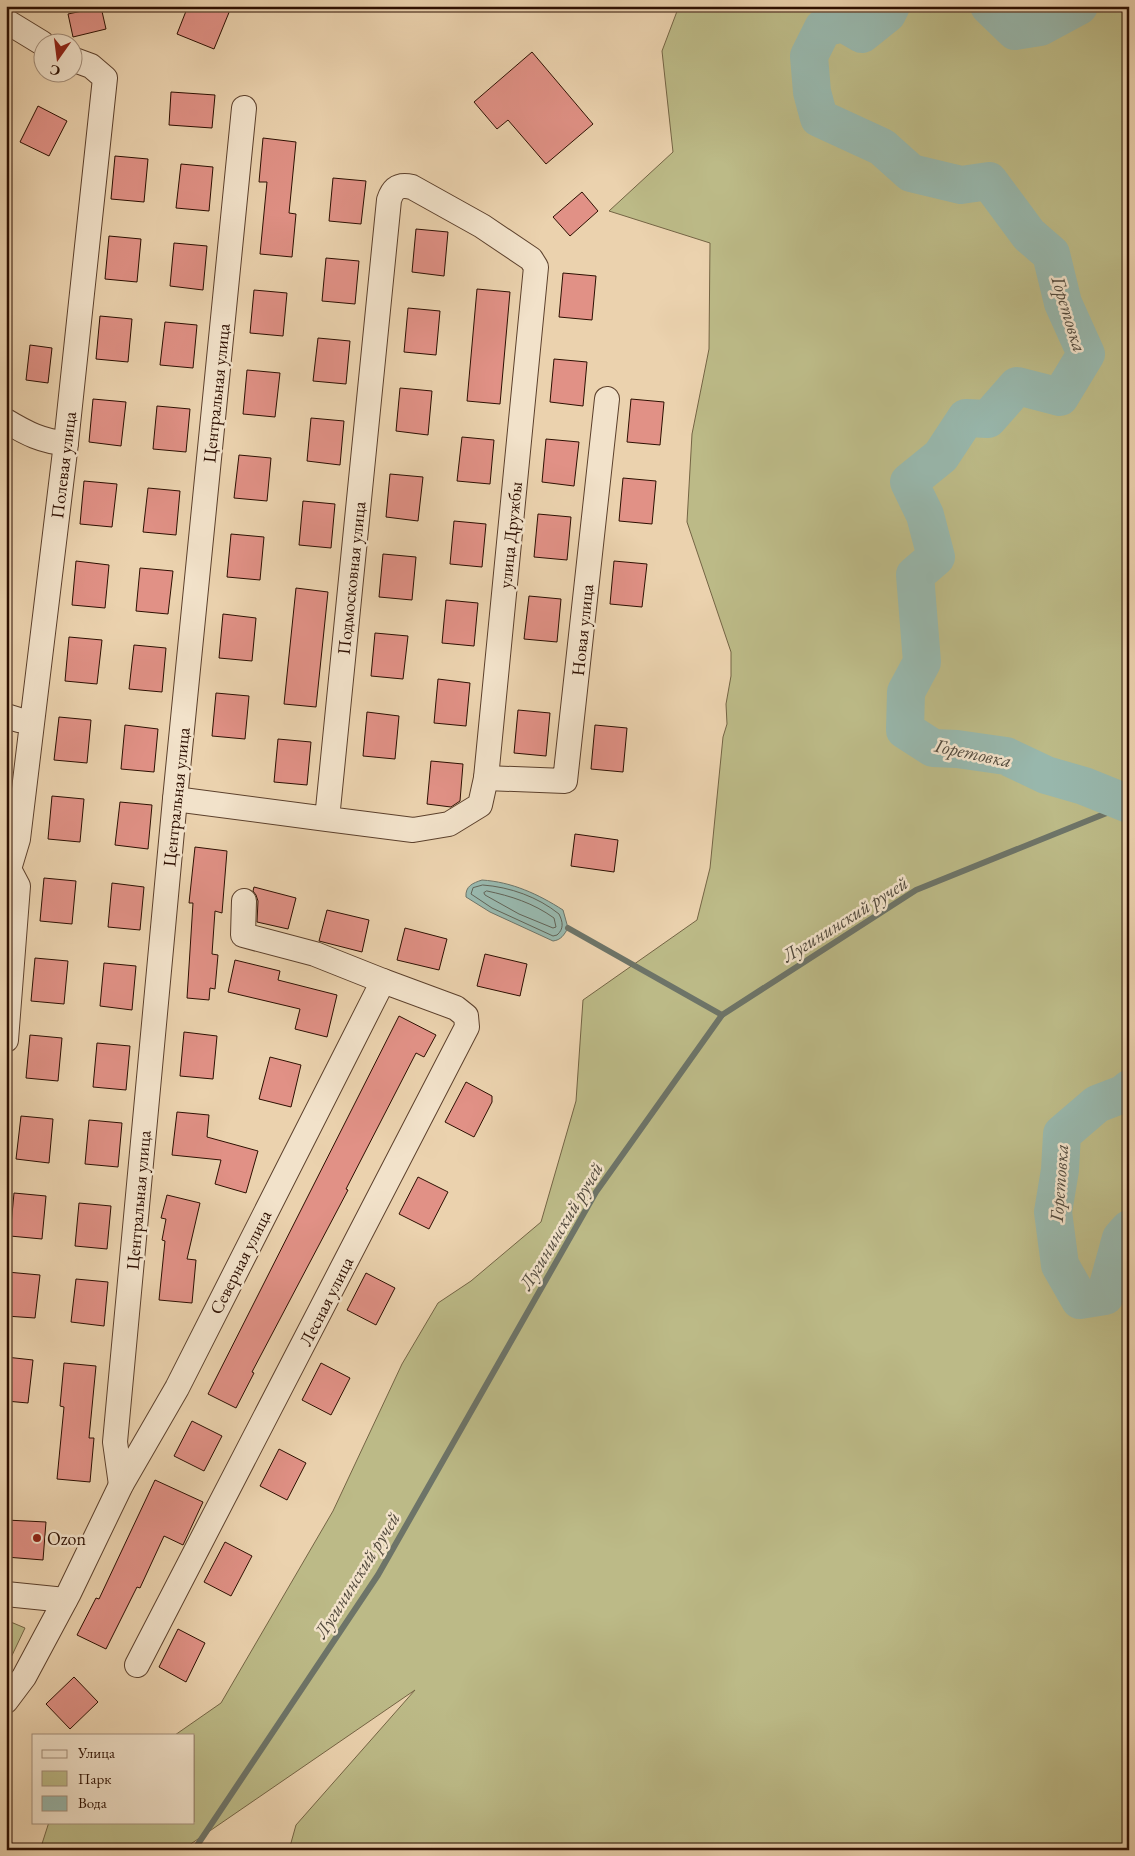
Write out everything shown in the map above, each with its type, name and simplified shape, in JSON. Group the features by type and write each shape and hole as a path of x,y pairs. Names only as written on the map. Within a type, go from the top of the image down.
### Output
{"street":[{"path":"6,21 32,37"},
{"name":"Полевая улица","path":"6,1040 18,886 9,862 18,840 66,443 106,78 82,62"},
{"name":"Центральная улица","path":"121,1485 115,1442 175,799 244,108"},
{"name":"улица Дружбы","path":"326,819 413,830 448,824 480,806 486,778 536,267 531,259 482,226 412,188 405,185 397,186"},
{"name":"Подмосковная улица","path":"326,819 390,200 392,192 397,186"},
{"name":"Новая улица","path":"486,778 565,781 607,399"},
{"path":"6,421 26,433 49,442 66,443"},
{"path":"175,799 326,819"},
{"path":"244,901 243,935 315,954 383,981"},
{"name":"Северная улица","path":"6,1701 24,1677 65,1600 121,1485 176,1388 383,981"},
{"name":"Лесная улица","path":"137,1665 467,1027 466,1016 456,1008 383,981"},
{"path":"6,1594 65,1600"}],"green space":[{"path":"679,6 1129,6 1129,1850 289,1850 296,1825 415,1690 182,1850 40,1850 48,1824 195,1824 195,1734 176,1734 221,1703 333,1511 402,1364 438,1303 471,1281 541,1222 576,1101 583,1000 697,920 710,868 723,737 727,724 726,704 731,676 731,652 687,522 692,434 709,349 710,243 609,211 673,152 662,51"},
{"path":"6,1620 25,1628 6,1668"}],"water":[{"path":"482,880 514,886 544,899 563,910 568,928 562,937 553,941 490,912 466,897 468,888"}],"building":[{"path":"188,6 220,6 230,10 214,49 177,34"},
{"path":"101,7 106,29 82,35 82,32 72,32 68,14"},
{"path":"532,52 593,124 546,164 508,120 497,129 474,102"},
{"path":"171,92 215,95 212,128 169,125"},
{"path":"38,106 67,121 49,156 20,142"},
{"path":"263,138 296,142 289,213 296,214 292,257 260,254 267,182 259,182"},
{"path":"115,156 148,159 144,202 111,199"},
{"path":"181,164 213,167 209,211 176,208"},
{"path":"333,178 366,181 361,224 329,221"},
{"path":"582,192 598,211 570,236 553,217"},
{"path":"416,229 448,232 444,276 412,272"},
{"path":"109,236 141,239 137,282 105,279"},
{"path":"174,243 207,246 203,290 170,286"},
{"path":"326,258 359,261 355,304 322,301"},
{"path":"563,273 596,276 592,320 559,317"},
{"path":"477,289 510,292 500,404 467,401"},
{"path":"254,290 287,293 283,336 250,333"},
{"path":"408,308 440,311 436,355 404,352"},
{"path":"100,316 132,319 128,362 96,359"},
{"path":"165,322 197,325 193,368 160,365"},
{"path":"318,338 350,341 346,384 313,381"},
{"path":"30,345 52,348 48,383 26,380"},
{"path":"554,359 587,362 583,406 550,402"},
{"path":"247,370 280,373 275,417 243,414"},
{"path":"400,388 432,391 428,435 396,431"},
{"path":"93,399 126,402 121,446 89,442"},
{"path":"631,399 664,402 660,445 627,442"},
{"path":"157,406 190,409 186,452 153,449"},
{"path":"311,418 344,421 340,465 307,461"},
{"path":"462,437 494,440 490,484 457,481"},
{"path":"546,439 579,442 574,486 542,482"},
{"path":"239,455 271,458 267,501 234,498"},
{"path":"390,474 423,477 418,521 386,517"},
{"path":"623,478 656,481 652,524 619,521"},
{"path":"84,481 117,484 112,527 80,524"},
{"path":"148,488 180,491 176,535 143,532"},
{"path":"303,501 335,504 331,548 299,545"},
{"path":"538,514 571,517 567,560 534,557"},
{"path":"454,521 486,524 482,567 450,564"},
{"path":"231,534 264,537 260,580 227,577"},
{"path":"383,554 416,557 412,600 379,597"},
{"path":"76,561 109,565 105,608 72,605"},
{"path":"614,561 647,564 642,607 610,604"},
{"path":"140,568 173,571 168,614 136,611"},
{"path":"296,588 328,592 316,707 284,704"},
{"path":"529,596 561,599 557,642 524,639"},
{"path":"446,600 478,603 474,646 442,643"},
{"path":"223,614 256,618 252,661 219,658"},
{"path":"375,633 408,636 403,679 371,676"},
{"path":"69,637 102,640 97,684 65,681"},
{"path":"134,645 166,648 162,692 129,689"},
{"path":"438,679 470,683 466,726 434,723"},
{"path":"216,693 249,696 245,739 212,736"},
{"path":"518,710 550,713 546,756 514,753"},
{"path":"367,712 399,716 395,759 363,756"},
{"path":"59,717 91,720 87,763 54,760"},
{"path":"125,725 158,729 154,772 121,769"},
{"path":"595,725 627,728 623,772 591,769"},
{"path":"278,739 311,742 307,785 274,782"},
{"path":"431,761 463,764 460,801 451,807 427,804"},
{"path":"52,796 84,799 80,842 48,839"},
{"path":"120,802 152,805 148,849 115,845"},
{"path":"575,834 618,840 614,872 571,866"},
{"path":"195,847 227,851 222,913 215,911 212,954 218,955 215,989 210,988 209,1000 187,998 193,903 189,903"},
{"path":"44,878 76,881 72,924 40,921"},
{"path":"112,883 144,887 140,930 108,927"},
{"path":"254,887 296,898 288,929 257,922 258,901 253,891"},
{"path":"327,910 369,920 362,952 319,941"},
{"path":"405,928 447,939 439,970 397,960"},
{"path":"485,954 527,964 520,996 477,986"},
{"path":"35,958 68,961 64,1004 31,1001"},
{"path":"235,960 280,971 278,980 337,995 327,1037 295,1029 300,1009 228,992"},
{"path":"104,963 136,966 132,1010 100,1006"},
{"path":"399,1016 436,1035 424,1057 416,1053 346,1189 348,1190 252,1372 254,1373 236,1408 208,1394"},
{"path":"184,1032 217,1036 213,1079 180,1076"},
{"path":"30,1035 62,1038 58,1081 26,1078"},
{"path":"97,1043 130,1046 126,1090 93,1087"},
{"path":"270,1057 301,1065 291,1107 259,1099"},
{"path":"466,1082 492,1096 492,1102 474,1137 445,1122"},
{"path":"177,1112 209,1115 207,1137 258,1151 246,1193 215,1184 221,1160 172,1155"},
{"path":"21,1116 53,1119 49,1163 16,1159"},
{"path":"89,1120 122,1123 118,1167 85,1164"},
{"path":"418,1177 448,1192 429,1229 399,1214"},
{"path":"14,1193 46,1196 42,1239 10,1236"},
{"path":"167,1195 200,1203 187,1259 196,1260 192,1303 159,1300 165,1241 162,1240 166,1219 161,1218"},
{"path":"79,1203 111,1206 107,1249 75,1246"},
{"path":"7,1272 40,1275 35,1318 6,1316"},
{"path":"366,1273 395,1288 376,1325 347,1310"},
{"path":"76,1279 108,1282 104,1326 71,1322"},
{"path":"6,1357 33,1360 28,1403 6,1401"},
{"path":"64,1363 96,1366 89,1438 94,1438 90,1482 57,1479 64,1407 60,1406"},
{"path":"321,1363 350,1378 331,1415 302,1400"},
{"path":"192,1421 222,1436 204,1471 174,1456"},
{"path":"279,1449 306,1463 287,1500 260,1486"},
{"path":"155,1480 203,1502 183,1545 164,1536 140,1588 137,1587 106,1649 77,1635 96,1598 99,1599"},
{"path":"6,1520 46,1522 43,1560 6,1557"},
{"path":"225,1542 252,1556 231,1596 204,1582"},
{"path":"178,1629 205,1643 186,1682 159,1667"},
{"path":"74,1677 98,1702 70,1729 46,1704"}],"waterway":[{"name":"Горетовка","path":"891,6 887,14 862,34 843,23 823,28 809,56 812,92 819,118 882,147 911,173 961,185 989,181 1029,235 1051,254 1063,303 1086,354 1060,397 1017,386 988,419 966,418 941,456 909,482 925,515 936,557 915,575 922,662 906,692 905,730 933,748 957,749 1006,756 1046,775 1084,786 1129,804"},
{"name":"Горетовка","path":"989,6 1015,31 1040,27 1079,6"},
{"name":"Лугининский ручей","path":"194,1850 378,1575 596,1192 722,1015 916,890 1129,804"},
{"path":"568,928 722,1015"},
{"name":"Горетовка","path":"1129,1089 1123,1094 1097,1104 1062,1134 1060,1170 1053,1212 1060,1265 1080,1300 1105,1296 1121,1238 1129,1229"}],"place":[{"name":"Ozon","path":"37,1538"}]}
